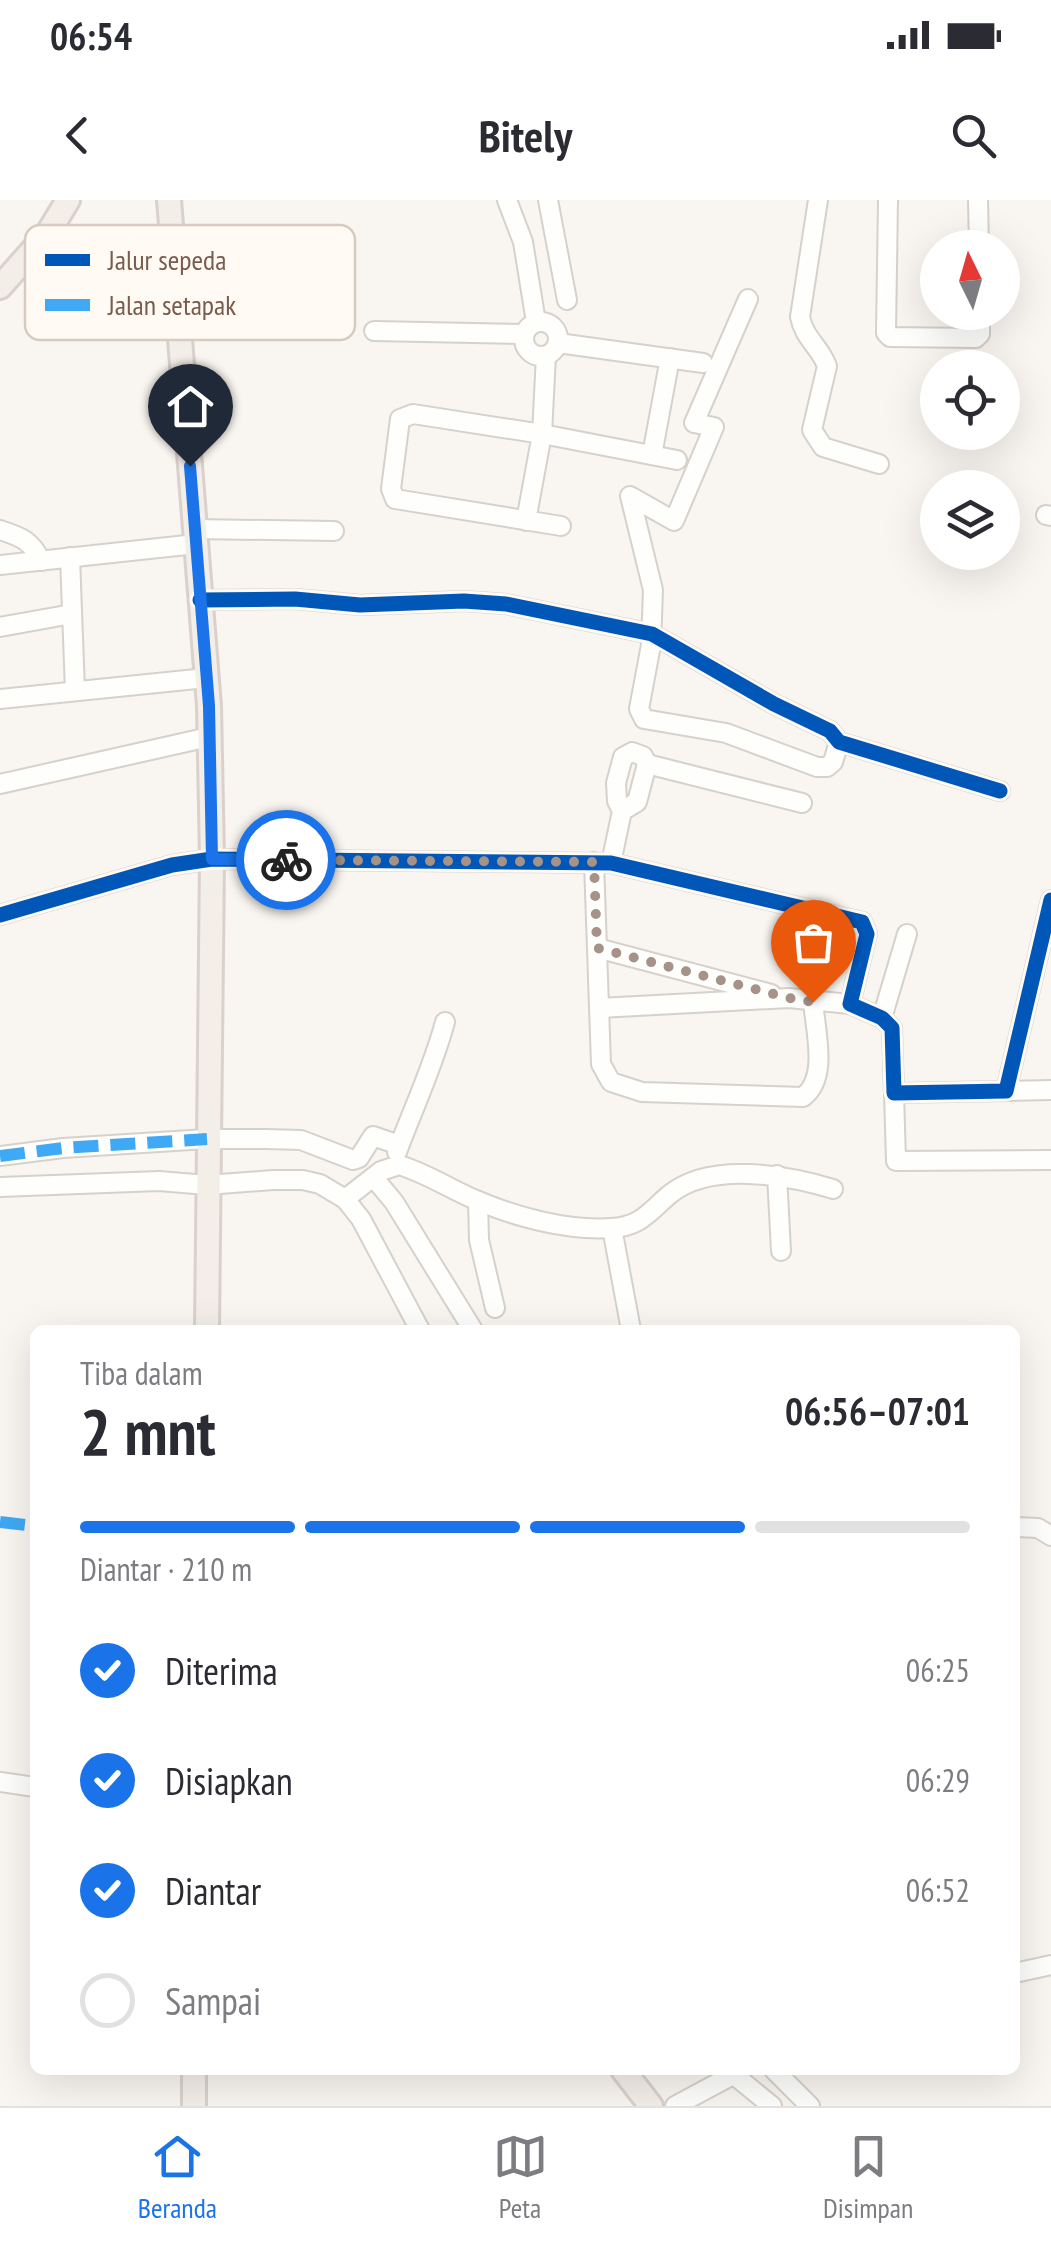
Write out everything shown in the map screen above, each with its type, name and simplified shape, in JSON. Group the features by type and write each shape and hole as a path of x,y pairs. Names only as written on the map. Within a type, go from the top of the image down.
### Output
{"main road":[{"path":"53,225 68,200"},
{"path":"169,200 171,225"},
{"path":"0,286 25,258"},
{"path":"180,340 209,737 212,859 207,1325"},
{"path":"194,2075 194,2106"},
{"path":"627,2075 651,2106"}],"street":[{"path":"507,200 522,242 530,328 528,351 552,349 703,364"},
{"path":"548,200 567,300"},
{"path":"818,200 800,317 802,331 827,366 812,430 823,447 879,464"},
{"path":"888,200 886,333 890,338 976,338 980,330"},
{"path":"978,200 979,230"},
{"path":"748,299 694,423 714,427 674,521 630,496 653,590 652,634 639,709 644,719 726,732 816,766 827,767 833,762 839,742"},
{"path":"374,331 553,326 542,434 526,521"},
{"path":"652,455 670,358"},
{"path":"561,526 395,499 391,489 400,418 413,414 677,460"},
{"path":"0,530 25,538 41,560"},
{"path":"0,565 195,536 334,531"},
{"path":"70,557 75,691"},
{"path":"200,600 506,604 652,634 830,732 839,742 1000,791"},
{"path":"0,627 72,614"},
{"path":"0,699 206,678"},
{"path":"0,784 209,737"},
{"path":"802,803 647,764 643,756 632,752 623,757 616,783 622,810 602,862 597,948 601,1064 611,1082 627,1089 803,1097 818,1077 813,1002"},
{"path":"0,915 172,865 212,859 602,862 862,922 867,934 850,1004"},
{"path":"1006,1091 1045,948 1051,900"},
{"path":"882,1018 908,934"},
{"path":"597,948 789,998 850,1004 882,1018 895,1033 896,1161 1051,1160"},
{"path":"599,1008 789,998"},
{"path":"359,1188 392,1166 433,1067 445,1022"},
{"path":"894,1093 1051,1090"},
{"path":"0,1156 63,1148 301,1140 354,1160 373,1136 399,1146"},
{"path":"392,1166 410,1168 478,1201 530,1218 612,1228 650,1216 669,1195 686,1184 711,1177 777,1175 833,1189"},
{"path":"777,1175 781,1252"},
{"path":"0,1187 303,1180 331,1189 359,1188 394,1202 470,1325"},
{"path":"359,1188 374,1238 418,1325"},
{"path":"478,1201 479,1240 495,1308"},
{"path":"612,1228 631,1325"},
{"path":"1020,1527 1038,1528 1051,1536"},
{"path":"0,1782 30,1785"},
{"path":"1020,1972 1051,1965"},
{"path":"676,2106 728,2075"},
{"path":"739,2075 772,2106"},
{"path":"779,2075 810,2106"}],"marked path":[{"path":"0,1156 207,1139"},
{"path":"0,1522 30,1525"}],"cycle path":[{"path":"200,600 506,604 652,634 774,704 830,731 839,742 1000,791"},
{"path":"0,915 172,865 212,859 611,863 862,922 867,934 850,1004 882,1018 892,1028 894,1093 1006,1091 1051,900"}],"way so far":[{"path":"286,860 594,862 597,948 813,1002"}],"route":[{"path":"190,466 209,706 212,859 286,860"}]}
